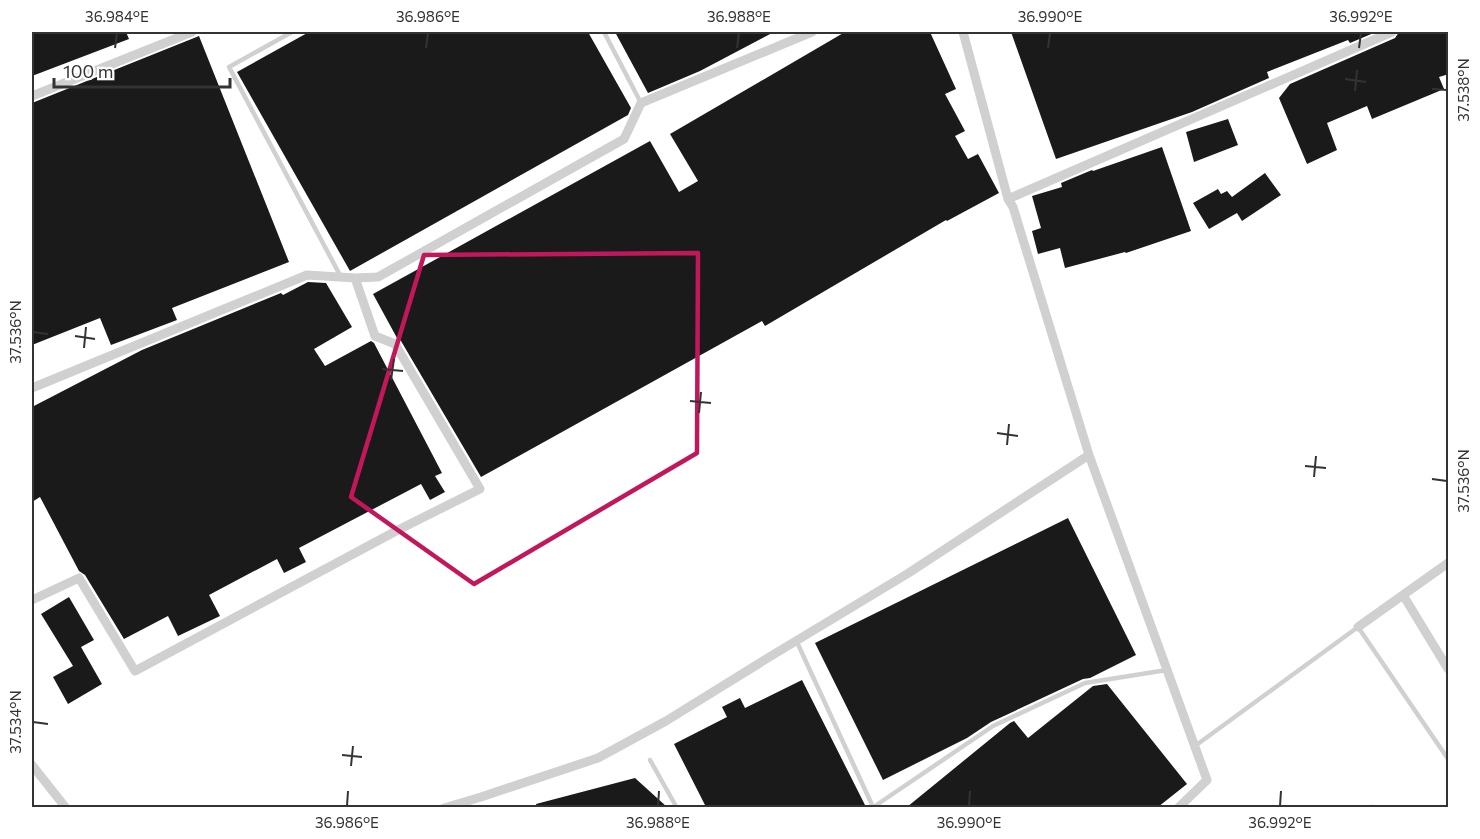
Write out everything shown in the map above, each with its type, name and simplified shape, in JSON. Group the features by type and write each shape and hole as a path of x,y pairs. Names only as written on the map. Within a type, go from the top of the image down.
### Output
{"street":[{"path":"32,96 192,32"},
{"path":"32,388 307,275 341,278 378,277 624,139 641,103 812,32"},
{"path":"963,32 1008,199 1089,455 1207,780 1178,807"},
{"path":"1008,199 1392,32"},
{"path":"32,600 79,578 135,671 398,530 480,489 395,345 375,336 355,278"},
{"path":"444,807 598,758 666,721 907,574 1089,455"},
{"path":"1358,627 1449,563"},
{"path":"1403,595 1449,669"},
{"path":"32,765 66,807"}],"lane":[{"path":"292,32 229,67 341,278"},
{"path":"604,32 641,103"},
{"path":"1194,746 1358,627 1449,759"},
{"path":"796,640 873,807 993,726 1085,683 1167,670"},
{"path":"650,760 677,807"}],"highlighted area":[{"path":"698,253 697,453 474,584 351,497 424,255"}],"building":[{"path":"32,32 126,32 129,39 32,76"},
{"path":"309,32 588,32 631,108 628,115 350,271 237,72"},
{"path":"615,32 774,32 700,71 648,93"},
{"path":"845,32 930,32 956,89 945,94 965,131 955,136 968,159 978,154 999,193 946,220 765,326 762,321 481,477 373,294 650,141 679,192 698,181 670,134"},
{"path":"1011,32 1376,32 1350,43 1348,40 1267,72 1269,78 1192,112 1056,159"},
{"path":"1399,32 1449,32 1449,74 1439,77 1444,89 1372,119 1367,106 1327,123 1337,150 1307,164 1279,98 1290,84 1395,38"},
{"path":"199,36 289,262 172,308 177,320 111,345 100,318 32,345 32,103"},
{"path":"1228,119 1238,145 1194,162 1186,132"},
{"path":"1162,147 1191,231 1126,253 1065,268 1060,248 1038,254 1032,231 1041,228 1032,196 1062,187 1061,183 1092,170"},
{"path":"1265,173 1281,195 1242,221 1237,213 1209,229 1193,203 1218,189 1221,194 1227,191 1232,197"},
{"path":"308,282 326,283 352,327 314,349 325,366 371,341 374,343 442,473 435,476 445,492 430,500 421,484 299,548 306,562 284,573 277,559 209,595 220,616 178,636 168,616 124,639 85,575 79,571 40,497 32,502 32,407 142,350 281,293 283,295"},
{"path":"1068,518 1136,655 991,722 967,738 883,780 815,643"},
{"path":"69,597 94,640 81,647 102,684 68,704 53,677 73,666 41,614"},
{"path":"802,680 866,807 706,807 674,744 727,717 722,707 740,698 745,708"},
{"path":"1107,684 1187,784 1158,807 907,807 1010,723 1014,721 1028,738 1093,686"},
{"path":"635,778 667,807 537,807 536,804"}]}
